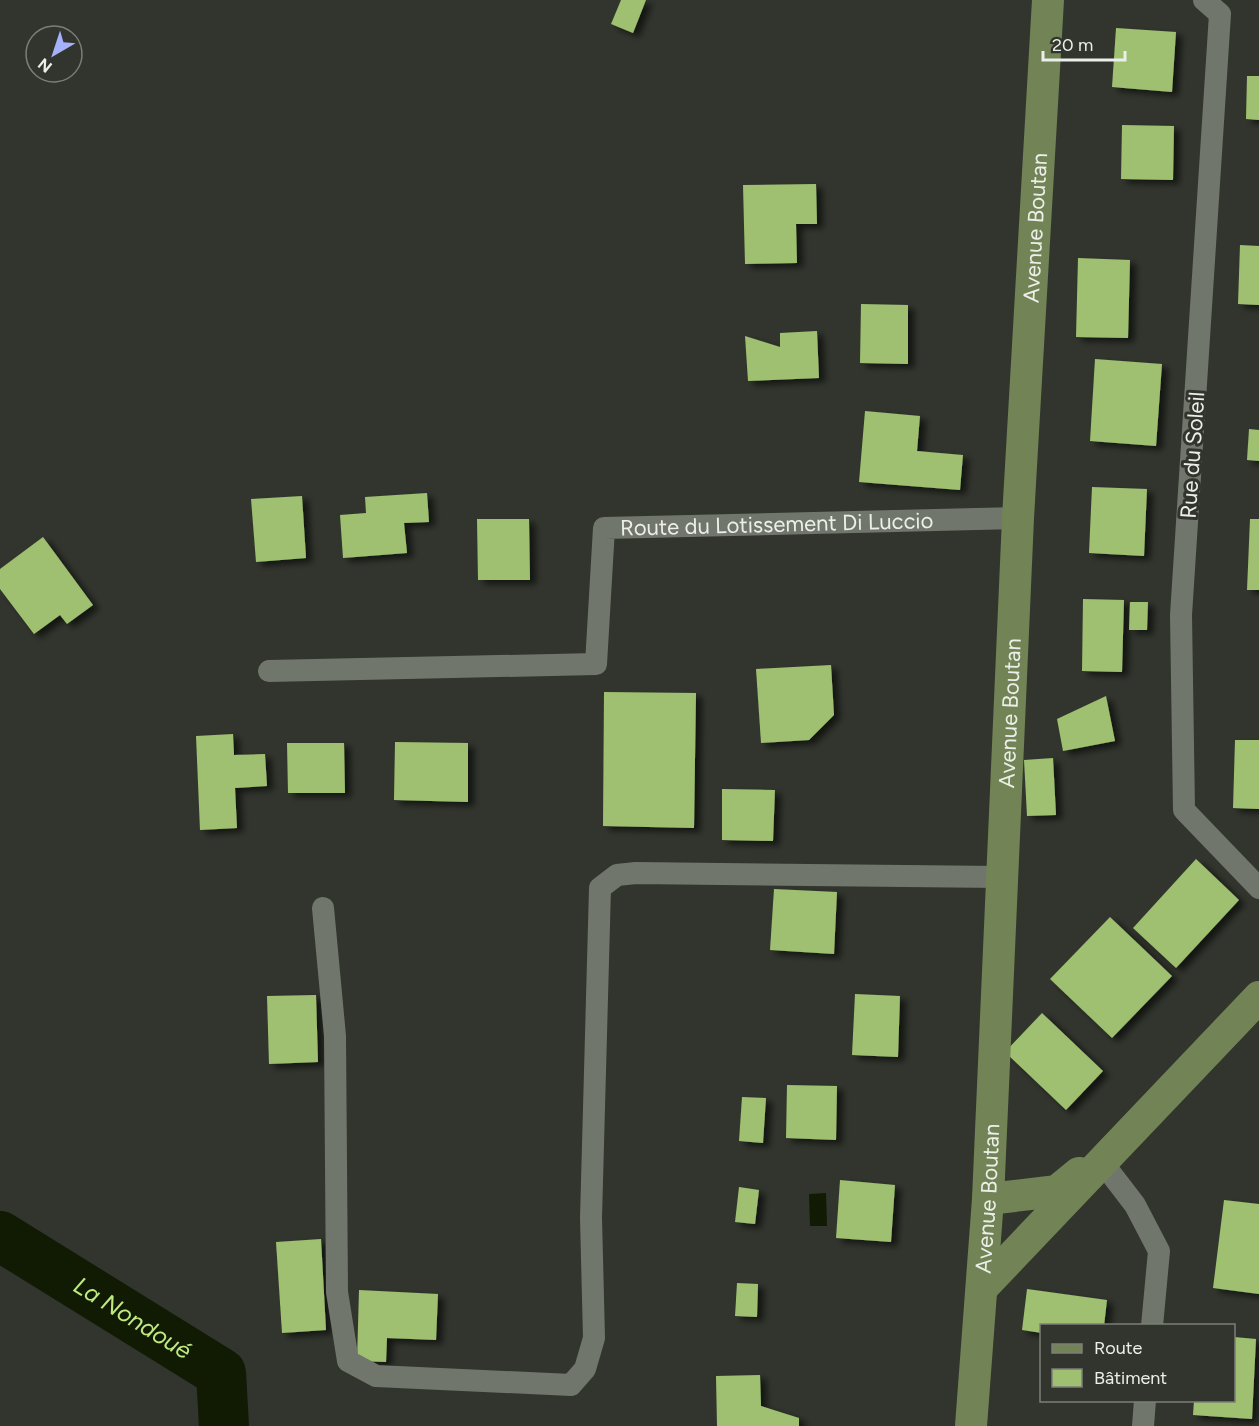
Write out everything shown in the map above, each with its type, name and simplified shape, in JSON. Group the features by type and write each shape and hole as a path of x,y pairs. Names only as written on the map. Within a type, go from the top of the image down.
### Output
{"street":[{"name":"Avenue Boutan","path":"971,1426 988,1199 1000,878 1018,518 1048,0"},
{"name":"Rue du Soleil","path":"1204,0 1220,14 1181,615 1184,810 1259,888"},
{"name":"Route du Lotissement Di Luccio","path":"269,671 596,664 604,528 1018,518"},
{"path":"322,908 335,1036 337,1292 348,1361 376,1376 571,1385 585,1370 594,1338 591,1218 600,888 617,875 636,873 1000,878"},
{"path":"982,1288 1259,997"},
{"path":"988,1199 1057,1191 1107,1156"},
{"path":"1107,1156 1159,1251 1152,1324"},
{"path":"1143,1426 1145,1402"}],"shaded area":[{"path":"826,1193 827,1226 810,1226 809,1194"}],"building":[{"path":"621,0 646,0 633,33 611,24"},
{"path":"1116,28 1176,32 1172,92 1112,87"},
{"path":"1247,76 1259,76 1259,120 1246,119"},
{"path":"1122,125 1174,126 1173,180 1121,179"},
{"path":"816,184 817,224 796,224 797,263 745,264 743,185"},
{"path":"1240,245 1259,246 1259,305 1238,304"},
{"path":"1078,258 1130,260 1128,338 1076,337"},
{"path":"861,304 908,305 908,364 860,363"},
{"path":"817,331 819,378 748,381 745,336 780,347 780,333"},
{"path":"1095,359 1162,364 1156,446 1090,441"},
{"path":"865,411 920,416 917,451 963,455 960,490 859,482"},
{"path":"1249,429 1259,430 1259,461 1247,460"},
{"path":"1092,487 1147,489 1144,556 1089,553"},
{"path":"427,493 429,522 404,523 407,553 343,558 340,515 366,513 365,497"},
{"path":"302,496 306,558 256,562 251,499"},
{"path":"477,519 529,519 530,580 478,580"},
{"path":"1250,519 1259,519 1259,590 1247,590"},
{"path":"43,537 93,605 67,624 60,615 34,634 0,589 0,569"},
{"path":"1083,599 1124,600 1122,672 1082,671"},
{"path":"1130,602 1148,602 1147,630 1129,630"},
{"path":"831,665 834,715 809,740 761,743 756,669"},
{"path":"604,692 696,693 694,828 603,826"},
{"path":"1106,696 1115,741 1063,751 1057,719"},
{"path":"233,734 234,755 265,754 267,786 235,788 237,828 200,830 196,736"},
{"path":"1235,740 1259,740 1259,809 1233,808"},
{"path":"395,742 468,743 468,802 394,800"},
{"path":"287,743 344,743 345,793 288,793"},
{"path":"1053,758 1056,815 1027,816 1024,760"},
{"path":"722,789 775,790 773,841 722,840"},
{"path":"1196,859 1239,900 1176,968 1133,928"},
{"path":"774,889 837,892 834,954 770,950"},
{"path":"1110,917 1172,976 1112,1038 1050,979"},
{"path":"855,994 900,996 898,1057 852,1055"},
{"path":"316,995 318,1062 269,1064 267,996"},
{"path":"1042,1013 1103,1071 1066,1110 1005,1052"},
{"path":"787,1085 837,1086 836,1140 786,1138"},
{"path":"742,1097 766,1098 763,1143 739,1141"},
{"path":"840,1180 895,1185 891,1242 836,1238"},
{"path":"739,1187 759,1190 755,1224 735,1222"},
{"path":"1224,1200 1259,1204 1259,1294 1213,1288"},
{"path":"321,1239 326,1330 282,1333 276,1242"},
{"path":"737,1283 758,1284 757,1317 735,1316"},
{"path":"1027,1289 1107,1300 1104,1324 1040,1324 1040,1333 1022,1330"},
{"path":"359,1290 438,1294 436,1340 387,1338 386,1362 357,1361"},
{"path":"1235,1337 1256,1339 1252,1419 1193,1415 1194,1402 1235,1402"},
{"path":"760,1375 761,1406 799,1418 799,1426 717,1426 716,1376"}],"waterway":[{"name":"La Nondoué","path":"0,1236 221,1373 224,1426"}]}
